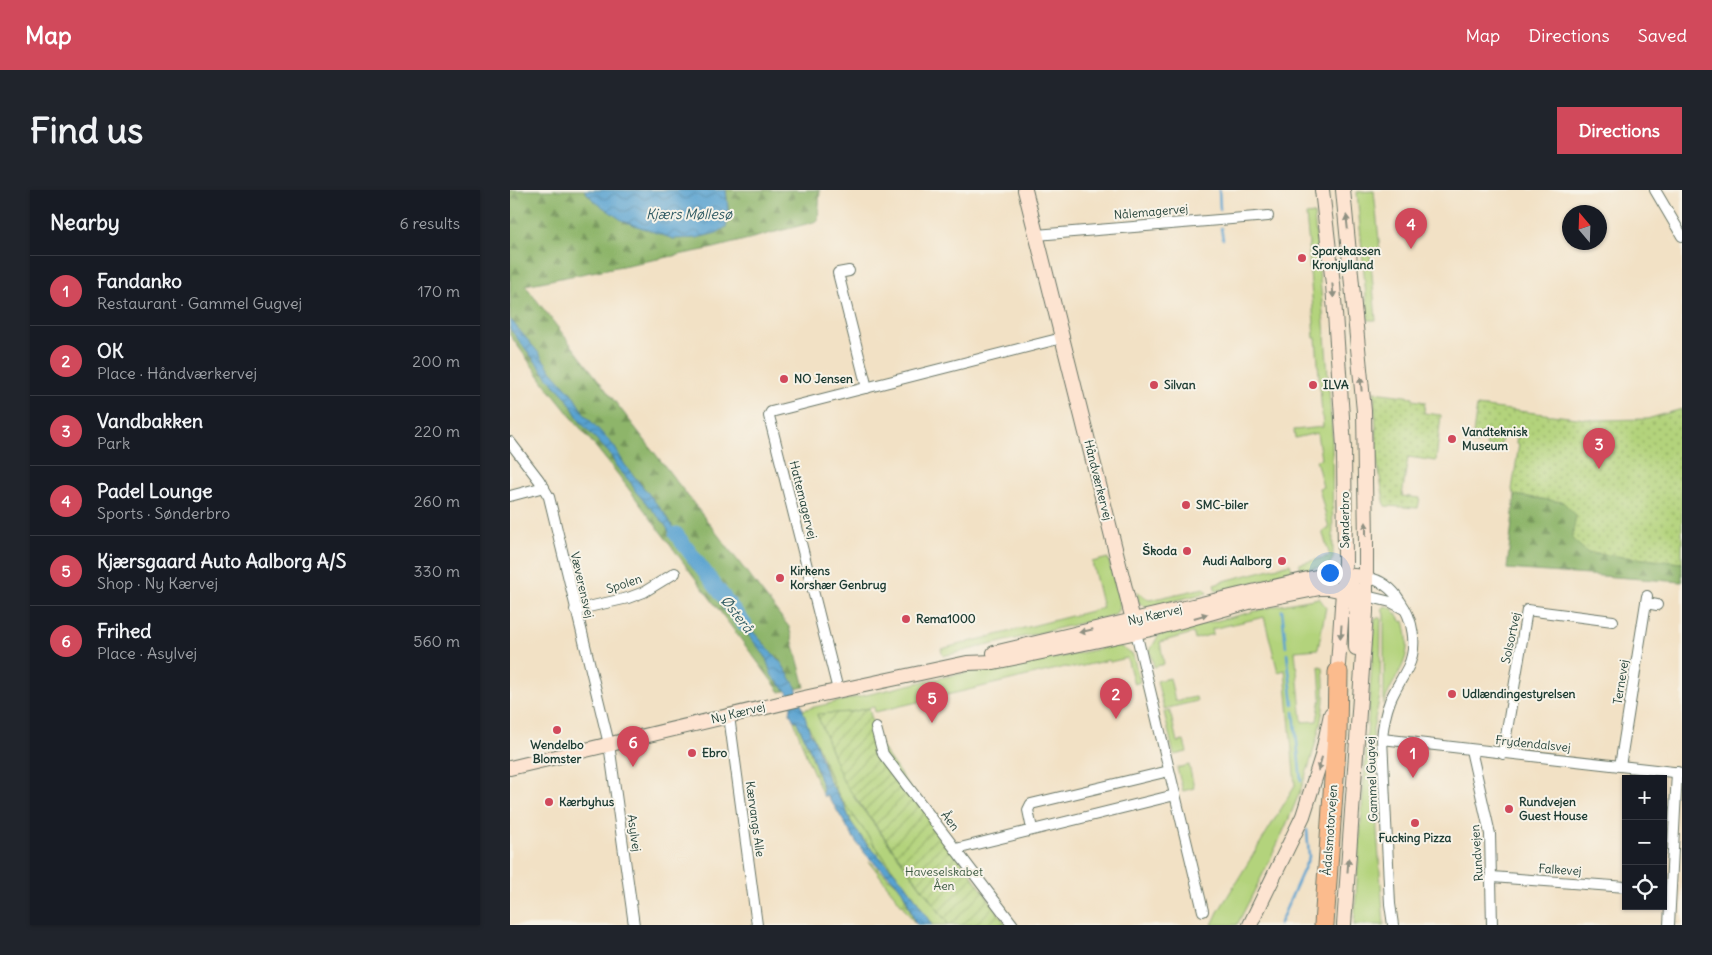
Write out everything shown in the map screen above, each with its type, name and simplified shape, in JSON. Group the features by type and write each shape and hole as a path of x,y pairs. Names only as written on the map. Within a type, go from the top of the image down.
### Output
{"highway":[{"name":"Ådalsmotorvejen","path":"1324,925 1337,734 1338,672"}],"street":[{"name":"Håndværkervej","path":"1025,190 1135,626 1203,911"},
{"name":"Sønderbro","path":"1322,190 1334,294 1355,576 1358,728 1344,921"},
{"name":"Sønderbro","path":"1343,190 1364,411 1366,507 1355,576"},
{"path":"1655,190 1682,236"},
{"name":"Nålemagervej","path":"1036,235 1268,216"},
{"path":"849,271 838,273 867,388"},
{"name":"Hattemagervej","path":"838,690 769,416 771,412 1062,338"},
{"name":"Væverensvej","path":"510,442 544,487 549,497 609,744"},
{"path":"510,496 544,487"},
{"name":"Spolen","path":"575,610 628,598 644,592 676,573"},
{"name":"Ny Kærvej","path":"510,768 838,690 967,663 994,662 1322,576 1355,576"},
{"path":"1355,576 1360,589 1355,593"},
{"name":"Gammel Gugvej","path":"1355,576 1374,579 1388,587 1405,609 1412,629 1412,652 1408,666 1392,696 1387,710 1382,739 1390,904 1393,925"},
{"name":"Ny Kærvej","path":"1135,626 1320,588 1355,593"},
{"name":"Sønderbro","path":"1250,925 1303,816 1322,756 1355,593"},
{"path":"1355,593 1391,602 1405,609"},
{"name":"Ternevej","path":"1620,766 1647,599 1658,605"},
{"name":"Solsortvej","path":"1503,754 1526,610 1613,621"},
{"name":"Kærvangs Alle","path":"729,716 757,925"},
{"name":"Åen","path":"876,728 883,754 1013,925"},
{"name":"Frydendalsvej","path":"1382,739 1680,773"},
{"name":"Asylvej","path":"609,744 634,925"},
{"name":"Rundvejen","path":"1471,750 1490,834 1492,925"},
{"path":"1032,830 1028,810 1031,804 1170,771"},
{"path":"1669,925 1667,890 1678,832 1680,773"},
{"path":"956,849 1175,796"},
{"name":"Falkevej","path":"1492,877 1622,887"}],"green space":[{"path":"510,190 584,190 594,201 729,218 726,190 820,190 818,221 714,248 525,285 789,627 805,687 780,692 616,472 547,387 510,335"},
{"path":"1374,191 1380,250 1370,251 1376,320 1368,320 1357,192"},
{"path":"1314,214 1332,430 1333,558 1329,565 1301,571 1299,564 1330,556 1322,531 1329,529 1319,488 1323,487 1316,460 1321,459 1317,433 1295,438 1294,430 1323,427 1316,338 1314,338 1306,215"},
{"path":"1374,392 1413,397 1413,400 1425,402 1424,413 1441,415 1436,461 1408,457 1402,496 1420,498 1418,508 1385,506 1378,466"},
{"path":"1477,406 1594,420 1647,419 1682,409 1682,563 1588,553 1572,539 1576,515 1563,502 1515,495 1512,490 1519,444 1516,444 1517,434 1503,433 1500,448 1486,446 1488,435 1479,434 1477,444 1473,443"},
{"path":"1515,495 1563,502 1576,515 1588,553 1682,563 1682,582 1507,569"},
{"path":"1108,558 1120,604 1115,615 943,656 941,649 1103,608 1092,562"},
{"path":"1290,564 1293,573 1216,591 1214,585 1220,582"},
{"path":"1204,588 1207,593 1147,607 1139,603 1137,592 1150,600"},
{"path":"1319,598 1326,607 1318,649 1295,651 1302,722 1317,721 1321,697 1319,666 1323,667 1323,709 1309,766 1276,847 1237,925 1212,925 1218,912 1295,786 1285,670 1278,672 1264,617 1212,629 1213,634 1195,639 1193,633 1160,642 1164,664 1154,667 1150,650 1159,635 1276,606"},
{"path":"1386,606 1393,609 1402,622 1404,621 1407,647 1403,665 1384,704 1384,615 1382,608"},
{"path":"1375,618 1381,618 1380,696 1373,729 1377,831 1384,925 1354,925"},
{"path":"1118,645 1133,655 1140,682 1134,684 1127,658 1074,668 1065,667 875,712 874,707 851,712 817,715 855,799 949,925 932,925 910,890 896,874 839,796 802,710 930,680 1050,656 1051,659"},
{"path":"1170,678 1175,701 1196,697 1197,701 1164,709 1157,681"},
{"name":"Haveselskabet Åen","path":"869,708 877,741 1007,925 949,925 843,781 817,714 851,712"},
{"path":"1170,711 1177,742 1184,741 1187,752 1174,755 1164,712"},
{"path":"796,720 810,751 823,789 822,793 806,755 794,721"},
{"path":"822,759 839,796 896,874 865,842 851,822 845,807 828,779"},
{"path":"1189,765 1194,788 1183,791 1177,768"},
{"path":"869,861 902,890 915,923"}],"water":[{"name":"Kjærs Møllesø","path":"584,190 726,190 729,218 726,227 717,233 697,238 673,239 623,221 594,201"},
{"path":"510,319 572,394 585,415 614,446 625,465 665,514 690,554 717,584 733,609 782,664 796,687 810,733 814,738 828,779 845,807 851,822 865,842 905,883 932,925 919,925 915,923 902,891 862,850 826,794 824,797 810,750 796,720 794,721 790,713 791,707 787,692 772,676 765,656 746,632 732,619 713,590 691,566 663,522 636,492 631,483 616,466 610,454 581,423 566,397 549,379 510,329"}],"waterway":[{"path":"1219,190 1220,209"},
{"path":"1221,228 1223,239"},
{"name":"Østerå","path":"676,534 745,625"},
{"path":"1282,610 1286,647"},
{"path":"1287,654 1293,704"},
{"path":"1294,712 1301,781"},
{"path":"1279,925 1309,857 1307,830"}],"place":[{"name":"Padel Lounge","path":"1411,249"},
{"name":"Sparekassen Kronjylland","path":"1302,258"},
{"name":"NO Jensen","path":"784,379"},
{"name":"Silvan","path":"1154,385"},
{"name":"ILVA","path":"1313,385"},
{"name":"Vandteknisk Museum","path":"1452,439"},
{"name":"Vandbakken","path":"1599,469"},
{"name":"SMC-biler","path":"1186,505"},
{"name":"Škoda","path":"1187,551"},
{"name":"Audi Aalborg","path":"1282,561"},
{"name":"Kirkens Korshær Genbrug","path":"780,578"},
{"name":"Rema1000","path":"906,619"},
{"name":"Udlændingestyrelsen","path":"1452,694"},
{"name":"OK","path":"1116,719"},
{"name":"Kjærsgaard Auto Aalborg A/S","path":"932,723"},
{"name":"Wendelbo Blomster","path":"557,730"},
{"name":"Ebro","path":"692,753"},
{"name":"Frihed","path":"633,767"},
{"name":"Fandanko","path":"1413,778"},
{"name":"Kærbyhus","path":"549,802"},
{"name":"Rundvejen Guest House","path":"1509,809"},
{"name":"Fucking Pizza","path":"1415,823"}]}
